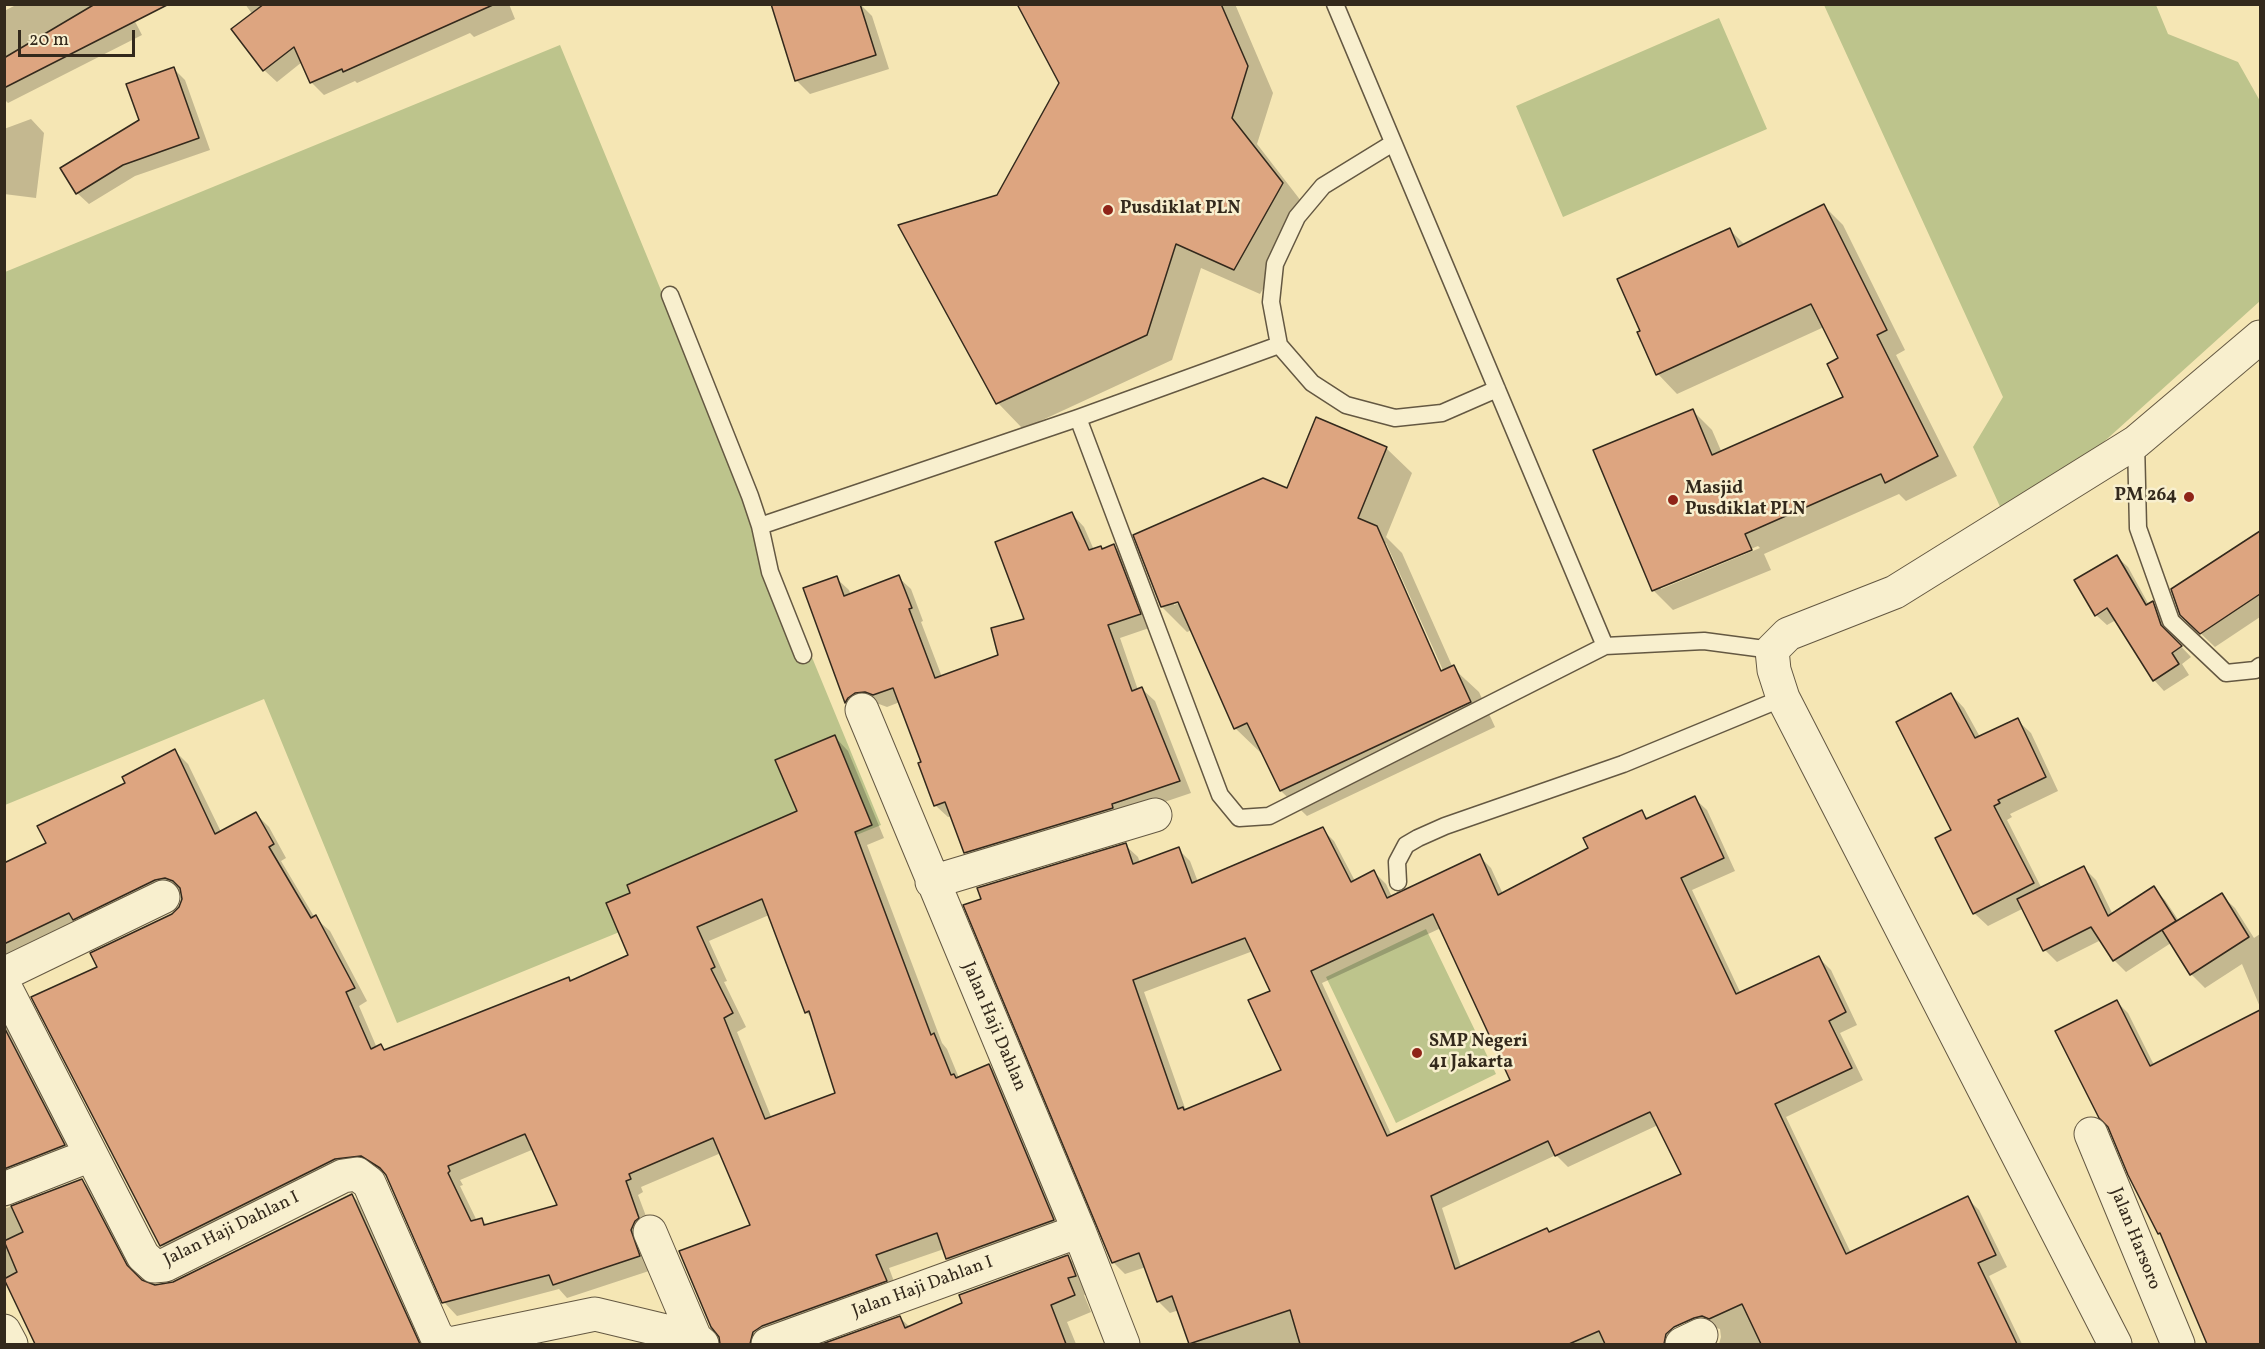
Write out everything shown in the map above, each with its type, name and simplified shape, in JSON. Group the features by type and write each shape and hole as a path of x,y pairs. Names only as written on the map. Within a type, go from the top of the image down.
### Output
{"street":[{"path":"2115,1344 1783,698 1774,670 1772,650 1788,634 1895,592 2136,442 2260,337"},
{"name":"Jalan Haji Dahlan","path":"862,710 1079,1231 1123,1344"},
{"path":"932,882 1155,815"},
{"path":"4,974 163,897"},
{"name":"Jalan Haji Dahlan I","path":"4,985 143,1256 154,1266 165,1265 343,1176 357,1174 369,1184 436,1335 445,1344"},
{"name":"Jalan Harsoro","path":"2091,1134 2178,1344"},
{"path":"4,1189 91,1155"},
{"name":"Jalan Haji Dahlan I","path":"768,1344 1079,1231"},
{"path":"650,1232 699,1341"},
{"path":"450,1344 595,1314 699,1341"},
{"path":"4,1332 11,1344"}],"lane":[{"path":"1335,4 1605,646"},
{"path":"1394,143 1323,186 1297,217 1275,264 1270,302 1279,345 1312,383 1346,405 1395,418 1442,413 1497,389"},
{"path":"670,295 750,496 760,526 770,572 803,655"},
{"path":"760,526 1279,345"},
{"path":"1078,417 1220,795 1239,818 1269,816 1605,646 1704,641 1772,650"},
{"path":"2136,442 2138,528 2171,621 2226,673 2255,670 2260,666"},
{"path":"1398,882 1397,862 1406,845 1418,838 1445,826 1623,764 1783,698"}],"green space":[{"path":"1824,5 2156,5 2168,34 2238,62 2260,101 2260,301 2087,457 2007,522 1973,447 2003,397"},
{"path":"1719,18 1767,129 1563,217 1516,106"},
{"path":"560,45 881,825 397,1023 264,699 5,805 5,272"},
{"path":"1426,929 1496,1074 1396,1123 1326,977"}],"building":[{"path":"95,4 169,4 4,88 4,58"},
{"path":"264,4 495,4 343,72 342,69 310,83 294,47 263,71 231,29"},
{"path":"771,4 860,4 876,55 795,81"},
{"name":"Pusdiklat PLN","path":"1017,4 1221,4 1248,66 1232,118 1283,183 1234,270 1176,244 1147,335 996,404 898,225 997,195 1059,83"},
{"path":"174,67 199,138 123,165 76,194 60,168 139,120 126,84"},
{"path":"1824,204 1887,330 1877,335 1938,456 1885,483 1881,474 1745,534 1752,550 1652,591 1593,450 1693,409 1712,455 1843,397 1827,364 1838,358 1811,304 1656,375 1617,279 1730,228 1738,247"},
{"path":"1316,417 1387,447 1358,518 1377,526 1441,671 1454,665 1471,702 1280,791 1247,723 1234,729 1178,602 1161,607 1133,535 1263,478 1287,488"},
{"path":"1072,512 1089,550 1101,546 1102,549 1114,544 1141,614 1108,625 1132,691 1142,687 1180,781 1112,804 1113,808 964,853 945,802 934,806 918,763 921,762 893,688 873,695 865,692 855,693 845,703 803,588 837,576 844,596 899,575 935,678 998,655 991,628 1024,619 995,542"},
{"path":"2260,531 2260,594 2200,634 2180,615 2171,589"},
{"path":"2117,555 2146,605 2153,601 2161,625 2182,646 2172,653 2179,664 2153,681 2107,608 2095,616 2074,580"},
{"path":"1951,693 1975,738 2018,718 2046,777 1998,800 2000,803 1994,806 2034,883 1973,914 1935,838 1951,830 1896,722"},
{"path":"835,735 872,825 855,832 931,1035 934,1033 951,1075 954,1074 956,1078 989,1064 1054,1220 946,1259 937,1233 876,1255 887,1281 762,1326 753,1332 750,1344 720,1344 719,1337 711,1327 679,1251 750,1225 713,1138 629,1174 631,1179 626,1181 639,1218 631,1230 640,1256 553,1285 549,1275 442,1303 386,1175 380,1168 361,1156 335,1159 160,1246 31,997 97,967 90,953 172,914 179,907 182,899 180,888 173,881 165,878 155,880 73,920 69,913 4,944 4,863 46,843 37,826 125,783 122,777 175,749 215,834 256,812 274,844 269,847 311,918 316,915 355,988 346,992 371,1049 381,1044 384,1050 569,977 570,981 628,955 606,903 630,893 627,885 797,811 775,760","holes":["762,899 805,1013 809,1011 835,1093 765,1119 724,1018 733,1013 711,969 715,967 697,927","525,1134 557,1205 484,1225 482,1218 471,1221 448,1173 450,1171 448,1166"]},
{"path":"1695,796 1724,858 1681,878 1736,994 1819,956 1846,1012 1829,1021 1852,1068 1775,1104 1846,1254 1968,1196 1996,1255 1978,1263 2017,1344 1761,1344 1742,1304 1709,1319 1702,1316 1674,1327 1666,1334 1664,1344 1605,1344 1599,1331 1569,1344 1300,1344 1290,1310 1189,1344 1172,1296 1157,1302 1139,1253 1112,1263 963,905 981,899 977,888 1126,843 1133,864 1179,847 1192,883 1323,827 1351,882 1374,870 1387,898 1480,854 1498,895 1588,848 1583,838 1642,810 1646,819","holes":["1433,914 1510,1080 1387,1136 1311,971","1245,938 1270,991 1248,1000 1281,1070 1184,1110 1183,1107 1178,1109 1133,980","1650,1112 1681,1174 1549,1232 1547,1228 1455,1269 1431,1196 1548,1141 1555,1156"]},
{"path":"2084,866 2108,916 2154,886 2176,921 2113,961 2091,927 2043,951 2017,899"},
{"path":"2222,893 2249,937 2190,975 2162,930"},
{"path":"2117,1000 2150,1066 2260,1010 2260,1344 2207,1344 2160,1233 2158,1234 2128,1175 2108,1127 2099,1118 2055,1031"},
{"path":"4,1027 65,1145 4,1169"},
{"path":"82,1179 127,1265 142,1280 155,1285 173,1282 352,1194 420,1344 35,1344 4,1279 17,1272 4,1241 23,1232 11,1206"},
{"path":"1068,1255 1076,1276 1068,1278 1075,1295 1051,1305 1066,1344 822,1344 900,1316 905,1328 962,1303 959,1295"}],"place":[{"name":"Pusdiklat PLN","path":"1108,210"},
{"name":"PM 264","path":"2189,497"},
{"name":"Masjid Pusdiklat PLN","path":"1673,500"},
{"name":"SMP Negeri 41 Jakarta","path":"1417,1053"}]}
